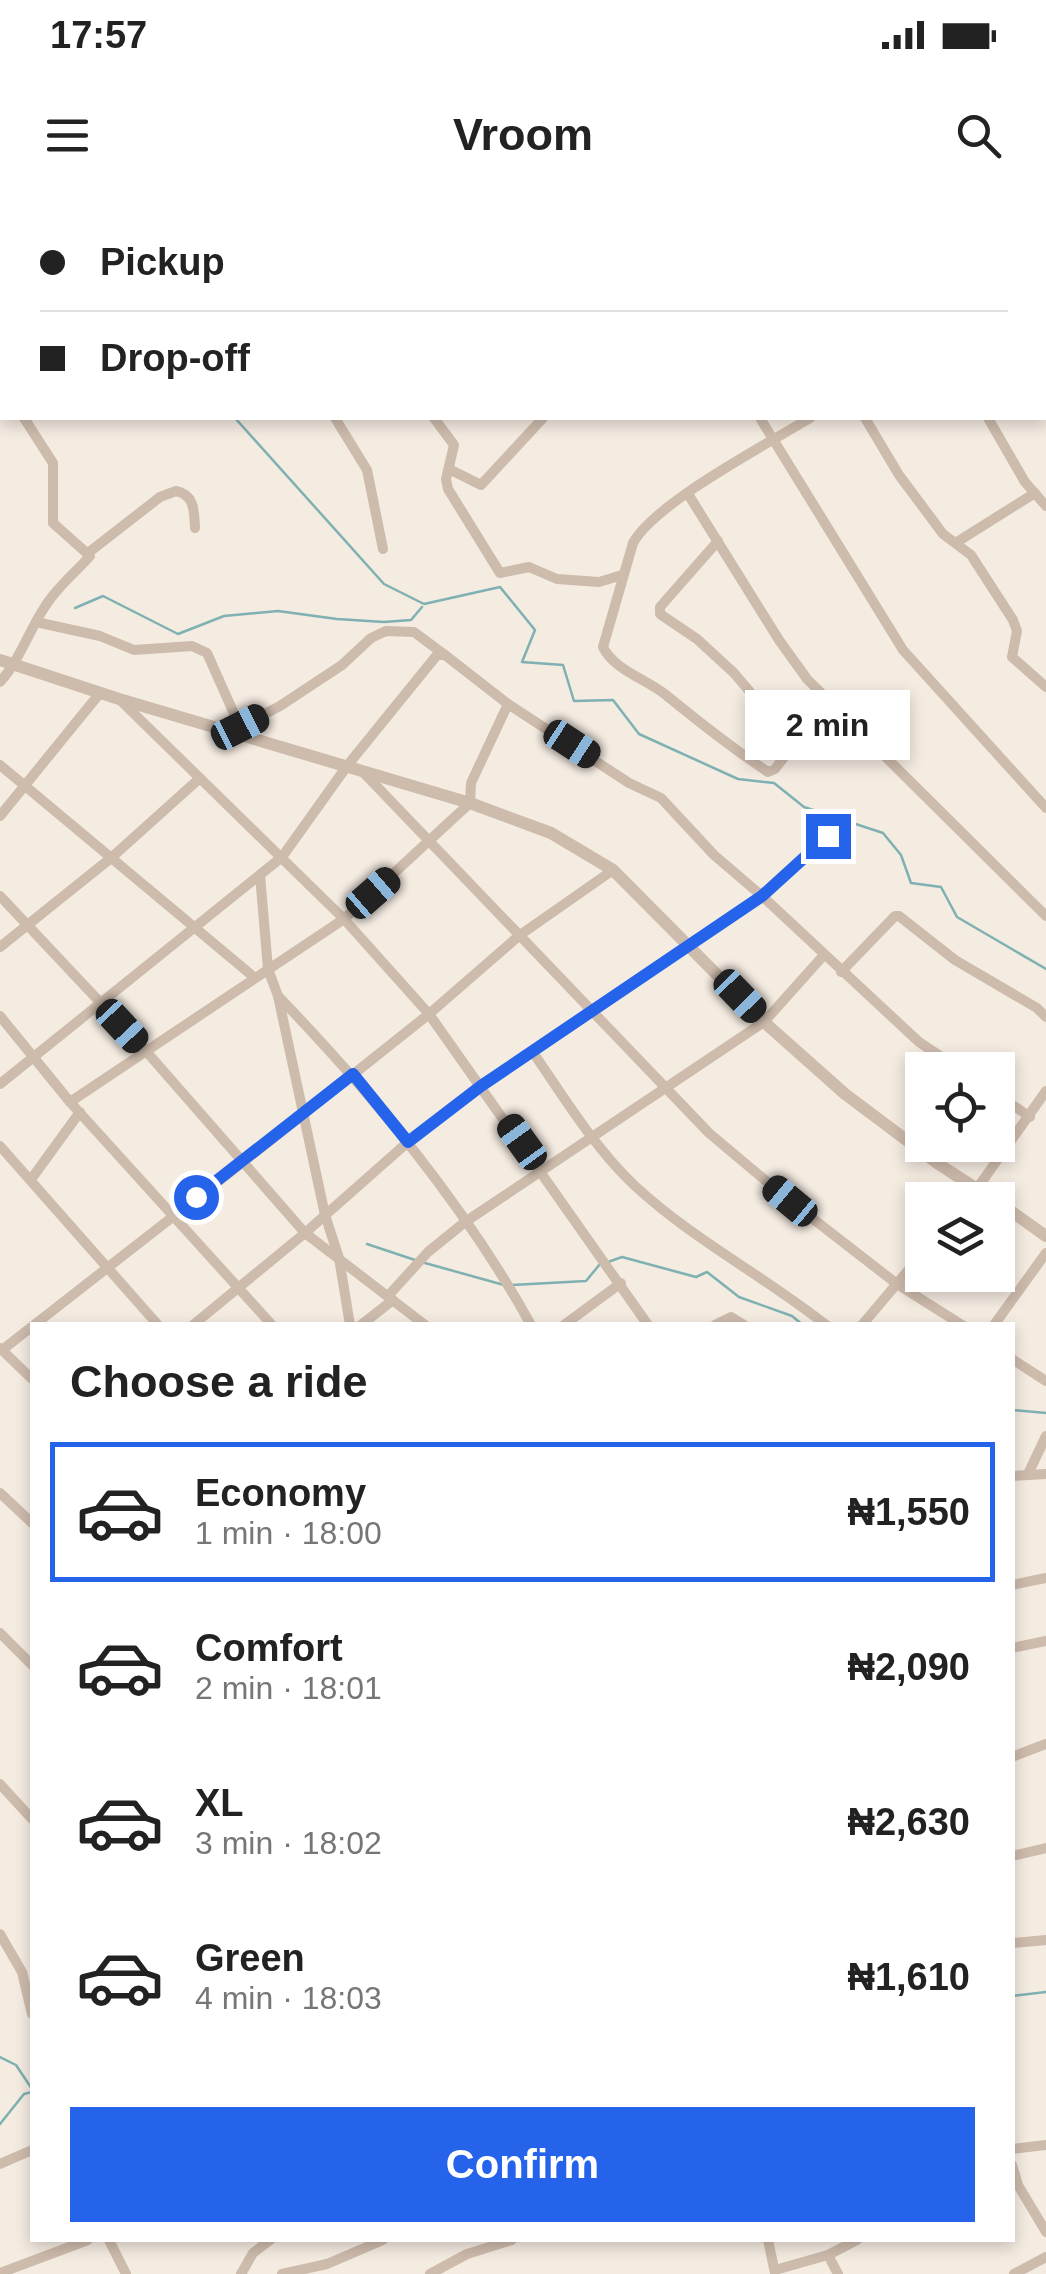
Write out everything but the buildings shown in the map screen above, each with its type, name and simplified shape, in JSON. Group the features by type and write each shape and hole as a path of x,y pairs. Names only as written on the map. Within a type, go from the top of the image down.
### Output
{"street":[{"path":"0,682 15,665 36,622 64,581 88,559 88,553 53,522 53,463 25,420"},
{"path":"336,420 366,470 383,549"},
{"path":"435,420 454,445 446,479 448,489 500,573 529,566 557,579 598,582 622,576"},
{"path":"449,469 481,485 538,420"},
{"path":"761,420 903,650 1046,808"},
{"path":"807,420 641,528 622,576 602,648 608,658 664,694 768,772 775,769 828,699"},
{"path":"866,420 899,475 943,534 971,555 1014,620 1012,657 1046,686"},
{"path":"989,420 1025,482 1046,506"},
{"path":"88,553 160,497 176,491 188,495 194,505 195,528"},
{"path":"957,542 1035,493"},
{"path":"688,494 807,679 1046,916"},
{"path":"718,541 660,607 660,614 698,639 734,673 794,744"},
{"path":"36,622 100,636 134,650 202,648 235,729"},
{"path":"235,729 280,706 342,664 370,638 386,631 414,632 508,704 630,784 661,798 714,855 934,1052"},
{"path":"0,1084 282,858 347,766 432,659 437,654 445,655"},
{"path":"0,660 119,699 235,729 470,803 551,833 613,870 764,1022 957,1182"},
{"path":"0,816 100,693"},
{"path":"119,699 344,919 429,1014 646,1322"},
{"path":"70,1102 344,919 431,842 470,803 470,782 508,704"},
{"path":"0,764 254,978"},
{"path":"362,771 722,1144 897,1284 957,1322"},
{"path":"0,947 110,858 200,778"},
{"path":"197,1322 408,1142 481,1086 762,896 828,836"},
{"path":"36,1322 244,1162 429,1014 520,935 613,870"},
{"path":"260,875 268,969 278,996 325,1216 339,1258 350,1322"},
{"path":"0,896 145,1050 305,1233 421,1322"},
{"path":"841,972 894,916 900,916 954,960 1046,1017"},
{"path":"364,1322 428,1252 465,1222 764,1022 823,956"},
{"path":"278,996 353,1074 408,1142 504,1276 529,1322"},
{"path":"0,1016 70,1102 269,1322"},
{"path":"532,1051 592,1138 651,1199 822,1322"},
{"path":"982,1182 1046,1091"},
{"path":"1015,1107 1030,1117"},
{"path":"32,1178 80,1112"},
{"path":"0,1146 155,1322"},
{"path":"1015,1214 1046,1236"},
{"path":"996,1322 1046,1253"},
{"path":"865,1322 905,1274"},
{"path":"568,1322 620,1284"},
{"path":"30,1326 1,1349 30,1378"},
{"path":"1015,1360 1046,1381"},
{"path":"1028,1474 1046,1436"},
{"path":"1015,1476 1046,1474"},
{"path":"0,1493 30,1522"},
{"path":"1015,1583 1046,1578"},
{"path":"0,1633 30,1663"},
{"path":"1015,1647 1046,1640"},
{"path":"1015,1756 1046,1744"},
{"path":"0,1784 30,1818"},
{"path":"1015,1855 1046,1848"},
{"path":"0,1934 22,1972 30,2006"},
{"path":"1015,1943 1046,1940"},
{"path":"22,1972 30,1965"},
{"path":"1015,2149 1046,2145"},
{"path":"0,2164 30,2151"},
{"path":"1015,2186 1046,2232"},
{"path":"0,2273 83,2242"},
{"path":"110,2242 126,2274"},
{"path":"240,2274 253,2253 267,2242"},
{"path":"282,2274 327,2264 378,2242"},
{"path":"430,2274 467,2254 506,2242"},
{"path":"768,2242 775,2272 828,2255 853,2242"},
{"path":"828,2255 838,2274"},
{"path":"1014,2274 1046,2257"}],"waterway":[{"path":"237,420 384,584 424,604 500,587 535,630 522,662 563,665 574,701 613,700 639,734 738,779 774,783 804,807 883,833 901,855 911,883 941,887 957,917 1046,969"},
{"path":"75,608 103,596 178,634 224,616 278,611 384,622 411,620 422,607"},
{"path":"367,1244 418,1261"},
{"path":"608,1262 622,1257 696,1277 707,1272 739,1297 799,1322"},
{"path":"425,1263 504,1285"},
{"path":"512,1285 586,1281 600,1264"},
{"path":"1015,1410 1046,1413"},
{"path":"1015,1996 1046,1992"},
{"path":"0,2057 16,2065 30,2086"},
{"path":"0,2124 24,2094 30,2092"}],"route":[{"path":"196,1197 353,1074 408,1142 481,1086 762,896 828,836"}]}
